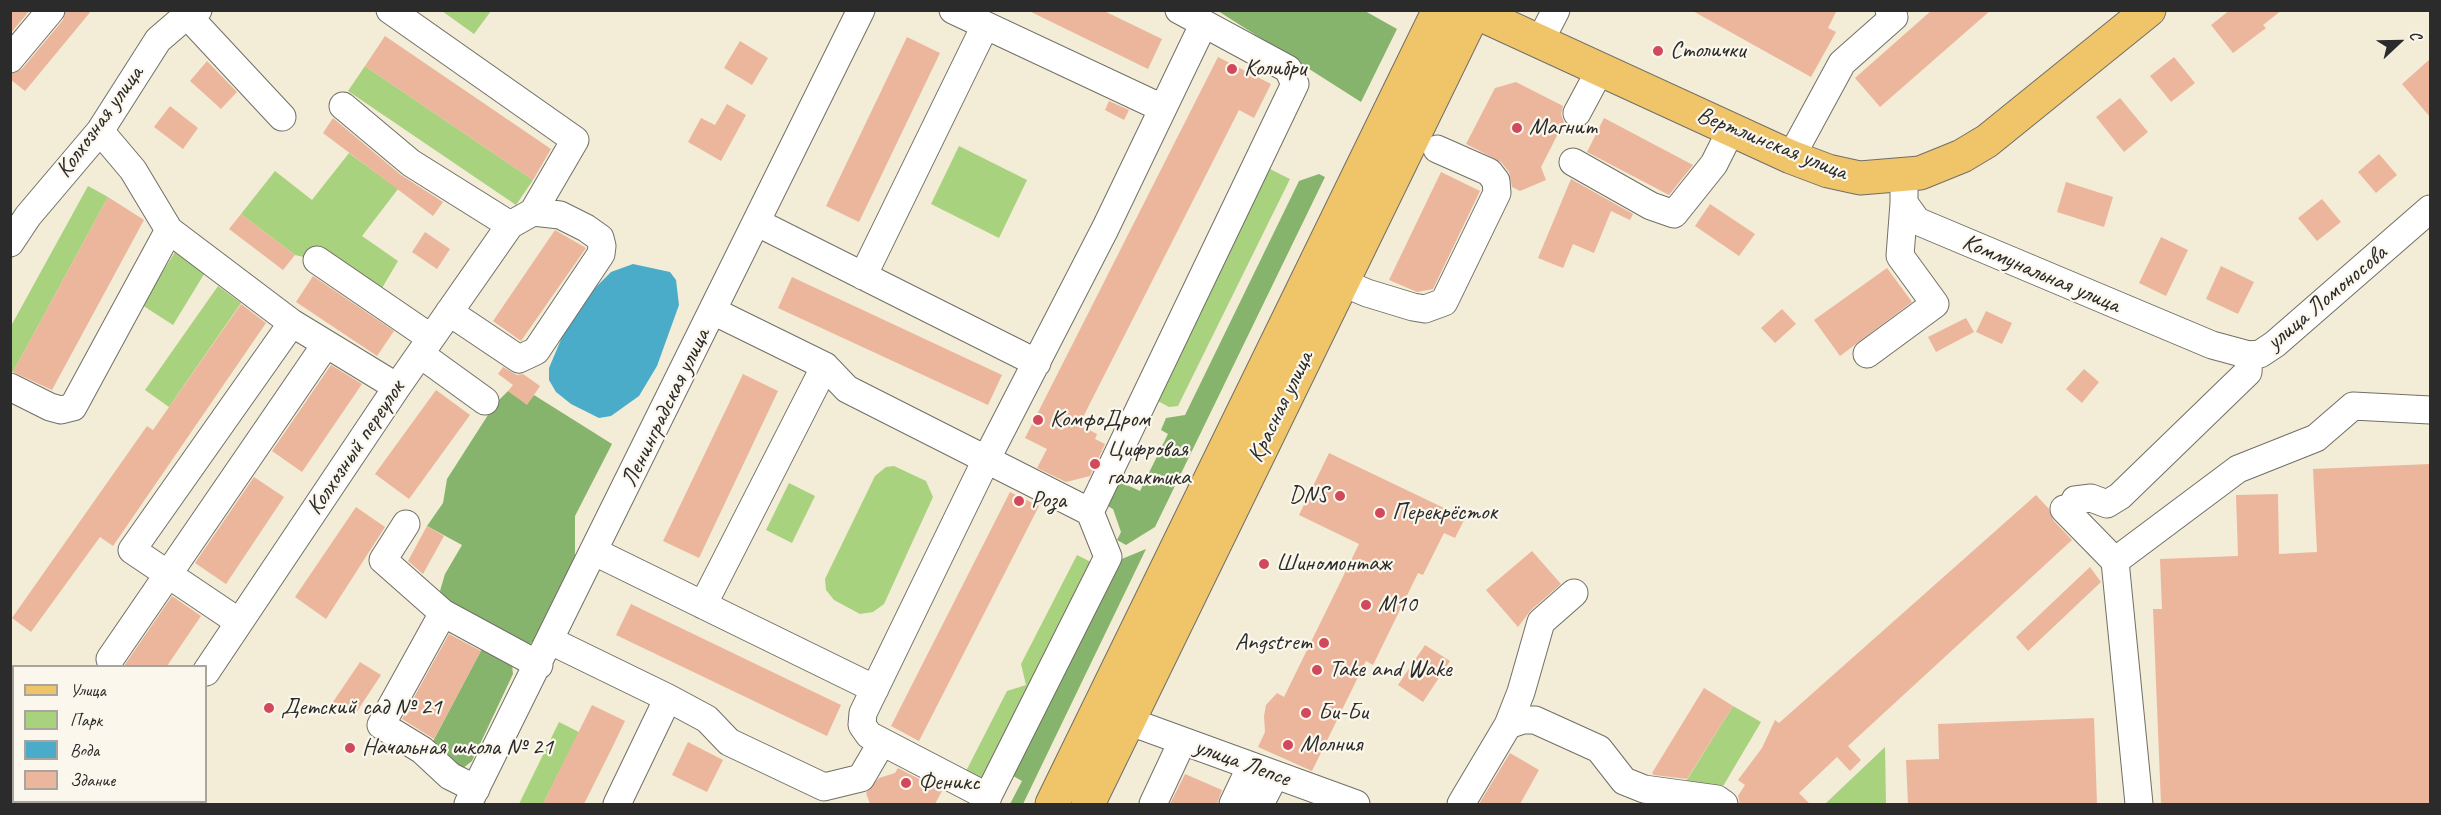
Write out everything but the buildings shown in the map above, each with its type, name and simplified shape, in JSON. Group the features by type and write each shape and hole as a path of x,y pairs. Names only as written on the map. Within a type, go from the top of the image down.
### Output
{"main road":[{"name":"Красная улица","path":"1052,804 1439,10"},
{"name":"Вертлинская улица","path":"1474,11 1539,43 1791,157 1828,171 1904,189 1938,167 1987,141 2149,10"},
{"name":"Красная улица","path":"1088,804 1474,11"}],"street":[{"path":"10,59 51,10"},
{"path":"343,106 411,163 510,225 533,212 575,140 390,10"},
{"name":"Ленинградская улица","path":"472,797 758,223 861,10"},
{"path":"953,10 1162,108"},
{"path":"1090,512 1295,84 1288,69 1203,26 1179,10"},
{"path":"1539,43 1556,10"},
{"path":"1791,157 1842,63 1894,12"},
{"path":"192,13 282,117"},
{"name":"Колхозная улица","path":"10,243 28,216 100,131 158,40 192,13"},
{"path":"863,276 985,26"},
{"path":"713,311 825,366 847,389 987,458 1090,512 1108,557 986,801 864,731 861,720 987,458 1037,363 1203,26"},
{"path":"1577,113 1600,70"},
{"path":"1573,162 1652,206 1674,214 1714,164 1731,130"},
{"path":"100,131 133,170 169,230 291,323 397,387"},
{"path":"1341,282 1367,293 1413,307 1425,309 1444,302 1497,194 1496,181 1489,172 1437,148"},
{"path":"1867,354 1935,304 1900,256 1904,189"},
{"name":"Коммунальная улица","path":"1904,189 1917,221 2212,345"},
{"name":"улица Ломоносова","path":"2212,345 2249,356 2260,354 2275,344 2430,209"},
{"path":"449,312 519,359 536,351 601,254 602,246 600,238 560,215 533,212"},
{"path":"758,223 1037,363"},
{"name":"Колхозный переулок","path":"207,670 397,387 510,225"},
{"path":"10,387 50,407 61,410 73,407 169,230"},
{"path":"317,260 425,346 485,401"},
{"path":"239,622 132,550 291,323"},
{"path":"110,659 326,344"},
{"path":"2139,804 2115,561 2070,505 2091,498 2107,504 2120,496 2248,372 2249,356"},
{"path":"703,605 825,366"},
{"path":"2115,561 2238,469 2316,438 2353,406 2430,410"},
{"path":"406,524 383,560 443,613 539,665"},
{"path":"595,552 875,689"},
{"path":"1461,804 1508,725 1521,692 1541,622 1574,593"},
{"path":"443,613 381,725 422,750 472,797"},
{"path":"551,640 707,719 729,742 824,787 861,778 882,742"},
{"path":"617,804 668,698"},
{"path":"1508,725 1523,720 1535,720 1599,750 1624,782 1644,789 1718,799 1724,804"},
{"name":"улица Лепсе","path":"1128,721 1356,804"},
{"path":"1153,804 1182,742"},
{"path":"1233,804 1263,771"},
{"path":"1260,804 1263,771"}],"green space":[{"path":"442,11 491,11 474,34"},
{"path":"1218,11 1365,11 1397,29 1361,102"},
{"path":"365,66 533,180 516,205 348,91"},
{"path":"959,146 1027,180 999,238 931,204"},
{"path":"349,153 398,189 362,236 398,261 375,300 317,260 295,255 241,214 275,171 312,200"},
{"path":"1266,167 1290,179 1178,406 1169,407 1152,398"},
{"path":"1319,174 1325,177 1155,527 1126,545 1117,540 1121,532 1113,509 1102,503 1114,479 1140,491 1168,434 1161,430 1166,418 1185,415 1299,181"},
{"path":"88,186 108,197 13,372 11,371 11,326"},
{"path":"175,252 206,271 173,325 142,305"},
{"path":"218,286 241,303 169,407 145,390"},
{"path":"508,391 527,404 534,395 612,444 575,516 575,566 541,634 530,644 514,645 453,610 440,591 445,574 462,545 427,526 443,503 447,479 495,404"},
{"path":"894,466 926,481 933,497 884,604 873,612 860,614 834,600 826,590 825,579 875,476 886,467"},
{"path":"789,483 815,496 792,543 766,530"},
{"path":"1146,549 1023,804 1010,804 1022,781 1008,773 1112,563"},
{"path":"1077,555 1095,564 981,787 963,777 1007,691 1026,685 1021,664"},
{"path":"486,641 512,664 513,674 472,761 462,769 430,747"},
{"path":"1733,706 1761,722 1719,793 1680,791"},
{"path":"559,722 579,732 543,804 519,804"},
{"path":"1885,747 1886,804 1825,804"}],"water":[{"path":"633,264 670,272 676,280 679,305 657,366 639,396 611,416 599,418 571,404 556,392 549,380 549,368 565,330 596,287 611,272"}],"place":[{"name":"Столички","path":"1658,51"},
{"name":"Колибри","path":"1232,69"},
{"name":"Магнит","path":"1517,128"},
{"name":"КомфоДром","path":"1038,420"},
{"name":"Цифровая галактика","path":"1095,464"},
{"name":"DNS","path":"1340,496"},
{"name":"Роза","path":"1019,501"},
{"name":"Перекрёсток","path":"1380,513"},
{"name":"Шиномонтаж","path":"1264,564"},
{"name":"М10","path":"1366,605"},
{"name":"Angstrem","path":"1324,643"},
{"name":"Take and Wake","path":"1317,670"},
{"name":"Детский сад № 21","path":"269,708"},
{"name":"Би-Би","path":"1306,713"},
{"name":"Молния","path":"1288,745"},
{"name":"Начальная школа № 21","path":"350,748"},
{"name":"Феникс","path":"906,783"}]}
